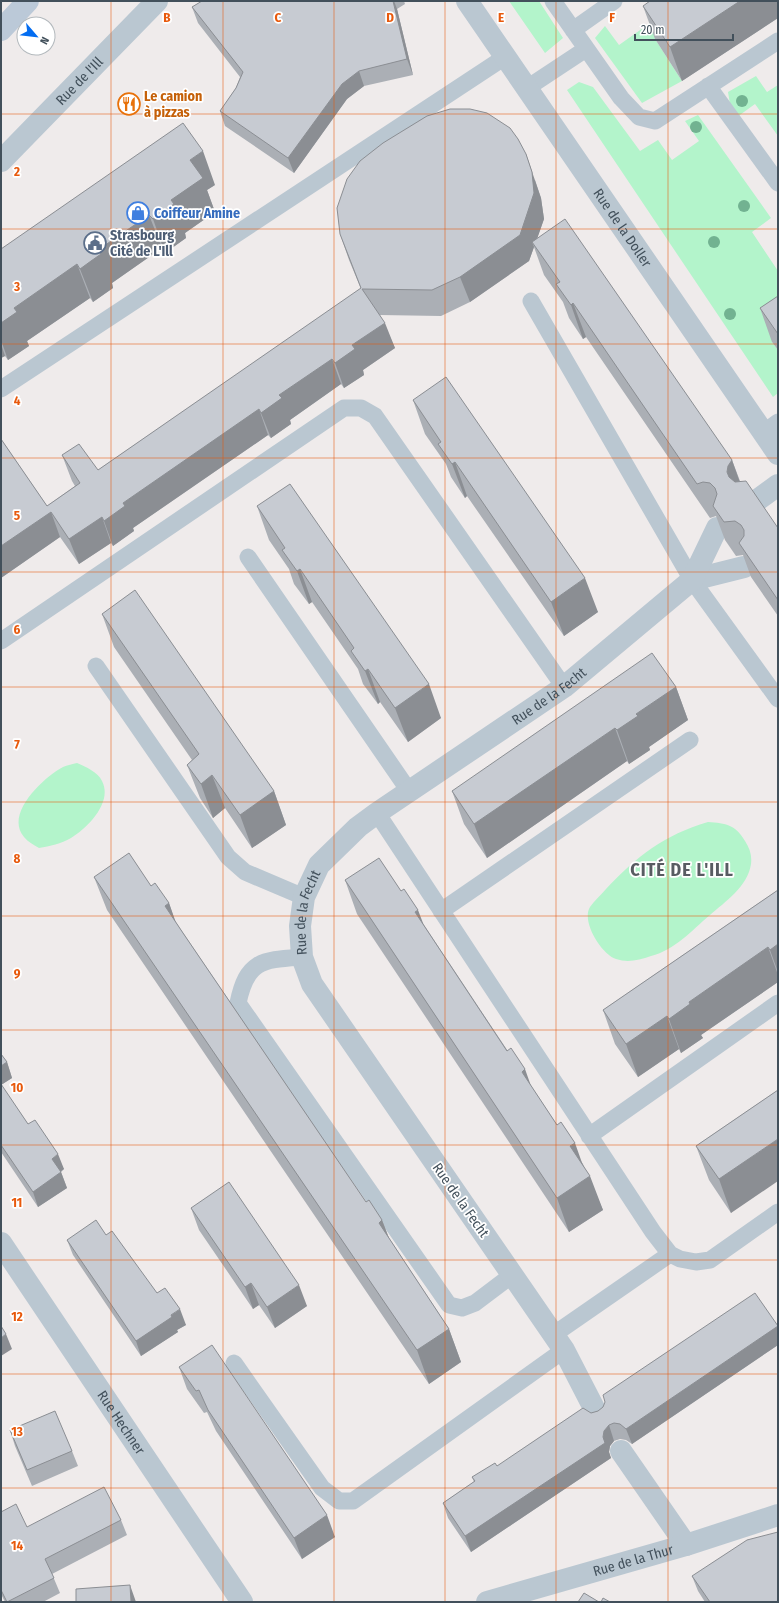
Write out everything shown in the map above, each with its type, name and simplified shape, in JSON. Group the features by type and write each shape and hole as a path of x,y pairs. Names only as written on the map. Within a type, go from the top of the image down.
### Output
{"main road":[{"path":"1,30 28,1"}],"street":[{"name":"Rue de l'Ill","path":"1,161 157,1"},
{"name":"Rue de la Doller","path":"467,1 505,57 770,428 778,454"},
{"path":"752,504 778,485"},
{"name":"Rue de la Fecht","path":"598,1416 559,1342 312,984 302,957 300,926 304,897 319,865 358,827 564,687 692,580 717,528"},
{"name":"Rue de la Fecht","path":"692,580 744,567"},
{"name":"Rue Hechner","path":"1,1243 242,1602"},
{"path":"621,1451 686,1545"},
{"name":"Rue de la Thur","path":"487,1602 686,1545 778,1516"}],"lane":[{"path":"553,1 621,98 639,117 655,121 778,41"},
{"path":"573,30 614,1"},
{"path":"527,88 586,49"},
{"path":"1,389 505,57"},
{"path":"708,86 778,183"},
{"path":"531,301 692,580 778,699"},
{"path":"1,641 344,408 361,408 375,416 564,687"},
{"path":"248,557 409,791"},
{"path":"96,666 228,857 245,872 304,897"},
{"path":"441,911 690,740"},
{"path":"377,814 589,1136 653,1232 670,1254 680,1259 696,1262 710,1260 778,1212"},
{"path":"302,957 273,960 251,968 242,984 238,1003 449,1305 462,1308 475,1303 512,1275"},
{"path":"589,1136 778,1003"},
{"path":"234,1363 322,1488 339,1501 353,1501 670,1254"}],"green space":[{"path":"509,1 539,1 563,38 545,53"},
{"path":"681,1 655,39 682,81 642,103 595,38 605,26 619,45"},
{"path":"756,76 767,92 778,85 778,136 755,104 737,117 731,110 728,92"},
{"path":"579,82 593,87 640,151 658,140 672,160 699,141 685,121 698,115 771,218 752,232 778,271 778,338 772,342 778,350 778,393 773,397 567,90"},
{"path":"77,763 95,772 102,781 105,789 102,806 85,828 78,834 63,842 39,848 24,837 19,828 19,818 23,807 37,787 46,779 63,767"},
{"path":"708,822 725,824 734,828 742,836 748,847 751,855 751,864 749,872 741,886 729,899 675,945 668,949 642,959 634,960 625,961 610,956 599,944 590,928 588,913 590,907 617,877 652,848 678,833"}],"building":[{"path":"202,1 393,1 407,59 359,71 342,84 288,158 220,111 236,88 243,72 192,7"},
{"path":"650,1 740,1 670,47 643,6"},
{"path":"450,109 470,109 487,113 510,128 518,139 526,154 532,172 534,193 520,235 460,277 432,290 362,289 385,323 352,345 355,349 335,363 332,359 279,395 282,398 261,413 259,409 123,503 125,506 104,521 102,517 69,539 51,512 1,546 1,439 47,506 80,483 62,455 79,444 98,470 361,288 340,234 337,208 347,179 360,161 383,143 427,116"},
{"path":"183,123 203,151 190,160 203,178 171,200 174,204 153,219 149,215 98,250 101,254 80,269 77,264 14,308 17,312 1,323 1,249"},
{"path":"565,219 732,460 728,466 727,472 729,477 735,482 746,481 778,528 778,600 739,543 744,536 744,530 741,525 735,521 724,522 713,506 717,494 715,488 710,483 703,482 697,484 573,303 571,305 556,284 560,282 532,242"},
{"path":"778,296 778,334 760,308"},
{"path":"446,377 585,578 551,602 455,462 452,464 438,444 441,442 413,400"},
{"path":"290,484 429,684 395,708 368,669 365,671 351,651 354,648 300,569 297,571 282,550 285,548 257,506"},
{"path":"135,590 274,791 240,815 212,775 201,784 187,765 199,754 102,614"},
{"path":"652,653 676,687 636,714 638,716 617,730 615,728 474,824 452,791"},
{"path":"129,853 151,886 155,883 169,903 165,906 183,933 366,1202 369,1200 382,1220 379,1223 449,1329 417,1350 94,877"},
{"path":"379,858 401,891 404,889 418,910 415,912 507,1051 511,1048 525,1069 522,1072 557,1125 561,1122 575,1143 570,1146 590,1176 557,1198 345,880"},
{"path":"778,890 778,944 770,950 768,947 689,1002 690,1004 669,1019 667,1016 626,1044 603,1010"},
{"path":"1,1054 7,1062 1,1066"},
{"path":"1,1084 28,1124 35,1120 58,1154 52,1159 61,1172 33,1192 1,1145"},
{"path":"778,1090 778,1139 719,1179 696,1146"},
{"path":"229,1182 299,1285 267,1307 251,1283 245,1287 191,1208"},
{"path":"96,1220 106,1235 112,1231 157,1293 165,1288 180,1309 171,1315 172,1317 136,1341 67,1240"},
{"path":"755,1293 778,1326 626,1429 620,1424 614,1423 609,1425 604,1431 603,1437 605,1443 465,1536 443,1503 475,1481 472,1477 495,1463 497,1466 583,1408 591,1413 598,1411 603,1407 605,1402 603,1395"},
{"path":"1,1326 6,1334 1,1338"},
{"path":"212,1345 327,1515 294,1538 208,1410 199,1390 196,1391 179,1367"},
{"path":"55,1411 72,1451 27,1470 10,1430"},
{"path":"104,1487 121,1520 45,1559 54,1578 7,1602 1,1590 1,1512 16,1504 27,1527"},
{"path":"778,1532 778,1602 710,1602 692,1576 747,1540"},
{"path":"130,1585 131,1602 76,1602 76,1589"},
{"path":"584,1593 599,1602 578,1602"},
{"path":"603,1598 610,1602 601,1602"}],"place":[{"name":"Le camion à pizzas","path":"129,104"},
{"name":"Coiffeur Amine","path":"138,213"},
{"name":"Strasbourg Cité de L'Ill","path":"95,243"}],"district":[{"name":"CITÉ DE L'ILL","path":"682,870"}]}
